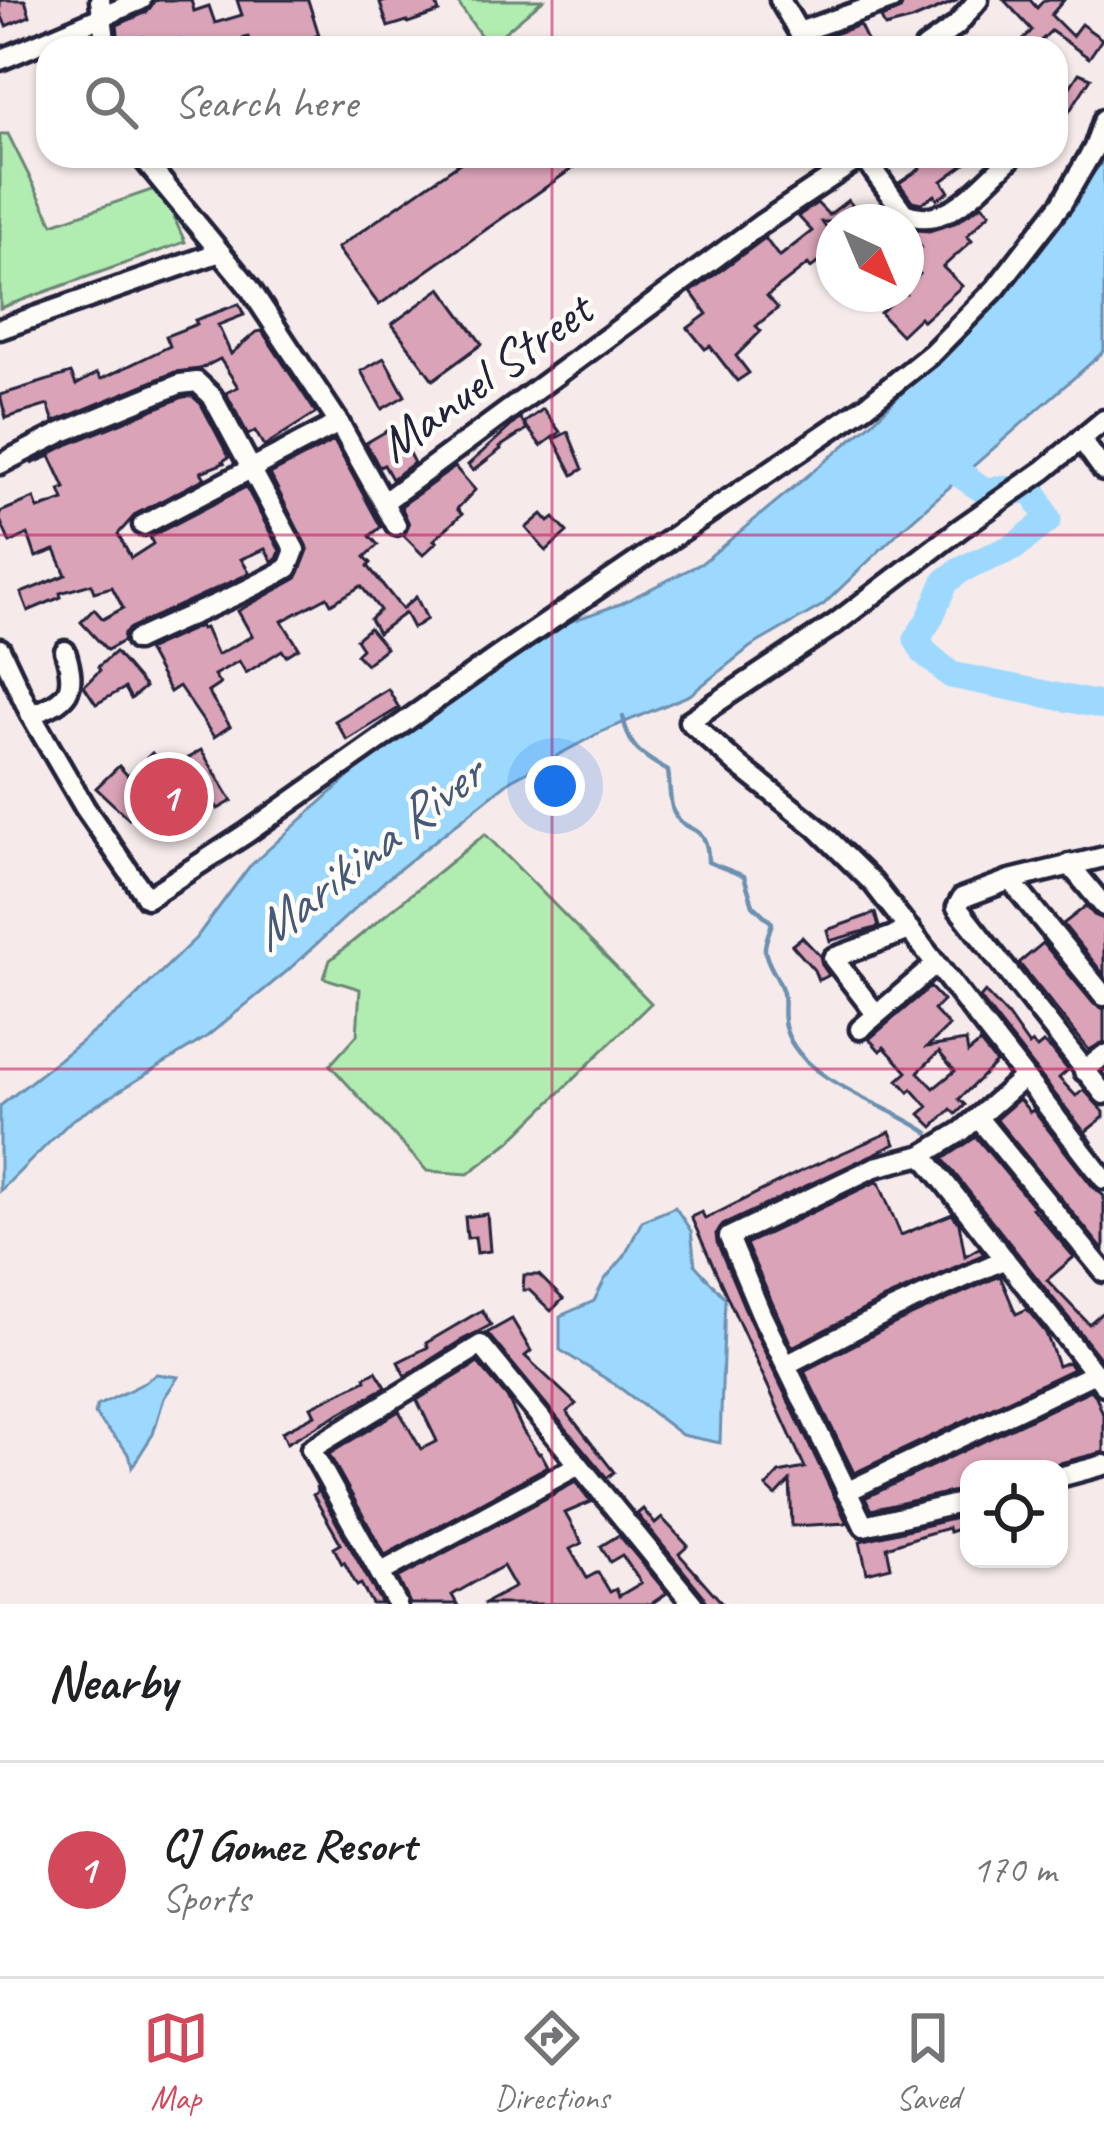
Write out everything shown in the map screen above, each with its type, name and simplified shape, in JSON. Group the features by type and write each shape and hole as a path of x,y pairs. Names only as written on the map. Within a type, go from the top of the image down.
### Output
{"street":[{"path":"47,36 102,8 141,0"},
{"path":"780,0 802,36"},
{"path":"813,36 891,0"},
{"path":"942,36 978,0"},
{"path":"0,60 36,42"},
{"path":"0,649 31,716 85,808 147,898 866,406 932,352 996,288 1061,202 1094,148 1104,119"},
{"name":"Manuel Street","path":"151,168 249,287 384,502 760,224 845,168"},
{"path":"872,168 904,213 925,217 953,211 1000,168"},
{"path":"0,328 220,252"},
{"path":"0,464 63,432 180,384 197,382 212,396 295,550 289,568 241,596 202,608 136,640"},
{"path":"1104,420 1044,470 836,623 689,721 847,855 1104,1179"},
{"path":"143,525 338,423"},
{"path":"1081,439 1104,471"},
{"path":"384,502 397,525"},
{"path":"31,716 60,703 70,687 65,651"},
{"path":"1104,857 1010,880 957,904 1104,1094"},
{"path":"1070,864 1104,906"},
{"path":"1010,880 1104,996"},
{"path":"876,1014 832,958 910,930"},
{"path":"860,1029 935,964"},
{"path":"1084,1070 1104,1055"},
{"path":"960,1503 867,1528 861,1523 728,1237 875,1167 923,1155 978,1118 1023,1078"},
{"path":"978,1118 1104,1272"},
{"path":"846,1492 1099,1379 923,1155"},
{"path":"786,1365 1005,1259"},
{"path":"397,1604 311,1450 481,1345 682,1601"},
{"path":"380,1573 579,1465"},
{"path":"1068,1475 1104,1465"}],"green space":[{"path":"456,0 543,0 500,36 481,36"},
{"path":"0,134 8,134 53,224 160,187 185,242 0,308"},
{"path":"485,834 651,1003 509,1142 468,1174 427,1171 330,1065 357,1035 360,989 324,978 330,960"}],"water":[{"name":"Marikina River","path":"1104,160 1104,350 1100,355 904,527 823,605 750,647 690,695 601,732 511,780 387,879 205,1038 71,1121 0,1191 0,1106 125,1007 196,938 249,867 363,764 458,691 549,629 620,604 702,563 868,426 963,334"},
{"path":"675,1207 691,1231 695,1265 725,1298 720,1443 682,1435 560,1350 560,1316 594,1301 642,1221"},
{"path":"156,1374 178,1377 164,1398 153,1434 132,1467 123,1446 95,1414 97,1406"}],"building":[{"path":"0,0 25,0 30,16 6,26"},
{"path":"191,0 194,11 209,6 215,23 242,15 237,0 308,0 319,35 118,36 117,25 147,12 154,1"},
{"path":"435,0 439,12 388,27 380,3"},
{"path":"904,0 958,0 885,27 881,18 900,10"},
{"path":"1004,0 1030,0 1037,8 1044,0 1064,0 1051,15 1072,36 1081,24 1102,39 1089,58 1068,43 1068,36 1051,31 1046,36 1027,36 1032,30"},
{"path":"860,25 865,36 828,36"},
{"path":"1079,73 1091,78 1068,113 1068,90"},
{"path":"453,168 573,168 379,305 337,248"},
{"path":"960,168 942,181 949,192 921,203 912,201 899,183 920,169"},
{"path":"817,203 816,264 811,268 808,264 767,296 778,308 756,326 761,331 736,356 749,373 737,381 710,346 705,349 688,328 707,314 691,292 765,238 779,257 812,231 798,216"},
{"path":"982,205 990,213 967,236 972,241 943,267 962,286 901,335 880,313 924,312 924,231 955,223"},
{"path":"441,288 482,344 433,380 392,324"},
{"path":"239,304 244,315 218,325 231,354 262,331 316,413 264,446 255,431 248,435 226,393 238,387 220,359 200,369 175,372 54,422 48,405 6,418 0,395 71,373 76,385 97,373 101,379 170,346 166,336 197,324 195,320"},
{"path":"384,358 405,396 382,409 361,371"},
{"path":"192,396 229,457 201,472 205,478 136,514 118,534 131,558 153,544 150,537 246,487 280,551 277,559 272,561 265,549 241,559 250,573 130,628 123,641 107,650 81,622 94,609 103,619 123,608 112,587 94,592 91,584 60,593 61,597 28,611 21,593 66,575 55,550 36,557 28,534 10,543 0,520 0,512 34,498 38,509 64,500 60,490 65,488 50,456 31,464 69,444"},
{"path":"543,409 560,432 541,446 524,423"},
{"path":"520,418 527,429 473,471 468,465"},
{"path":"395,426 414,463 392,479 366,443"},
{"path":"568,432 583,469 573,475 554,439"},
{"path":"334,441 381,527 370,536 378,545 365,557 371,563 368,566 402,609 416,597 427,619 413,628 405,613 378,633 370,619 380,610 361,586 331,604 327,597 282,621 299,648 286,656 282,650 246,673 239,661 214,675 220,684 208,692 230,726 214,737 179,686 170,692 147,650 200,626 217,655 252,636 238,611 296,579 308,550 270,474"},
{"path":"455,467 475,490 457,509 462,514 423,555 404,536 409,524 401,506"},
{"path":"542,514 549,522 554,518 567,532 546,551 526,528"},
{"path":"369,628 386,648 366,664 356,654 362,648 356,639"},
{"path":"115,652 145,687 131,699 125,688 96,704 84,686"},
{"path":"388,689 399,708 347,740 335,721"},
{"path":"201,750 232,801 218,809 188,758"},
{"path":"152,753 162,764 132,792 144,805 129,819 96,788 119,766 128,776"},
{"path":"1086,906 1104,919 1104,975 1063,924"},
{"path":"875,913 879,927 830,941 827,930"},
{"path":"802,937 820,956 826,977 818,980 792,945"},
{"path":"1043,943 1094,1004 1104,1009 1104,1042 1089,1050 1019,963"},
{"path":"930,987 943,1001 934,1010 949,1026 927,1047 966,1041 968,1053 980,1043 996,1063 959,1099 965,1105 956,1114 951,1109 933,1127 920,1114 928,1107 898,1080 907,1072 884,1047 880,1051 869,1039","holes":["939,1052 955,1071 934,1088 918,1072"]},
{"path":"985,992 1029,1046 1032,1043 1037,1048 1043,1043 1052,1050 1068,1070 1059,1078 1076,1096 1084,1090 1104,1112 1085,1132 1093,1143 980,998"},
{"path":"1019,1099 1104,1196 1104,1251 996,1119"},
{"path":"890,1132 895,1144 723,1225 716,1234 750,1321 847,1523 792,1526 790,1481 776,1496 766,1487 779,1473 805,1468 691,1217 702,1212 705,1219"},
{"path":"976,1137 1074,1257 1047,1280 1089,1324 1104,1311 1104,1363 943,1159"},
{"path":"876,1182 901,1235 952,1214 959,1223 965,1256 979,1248 984,1254 792,1347 746,1244"},
{"path":"487,1214 490,1251 477,1253 475,1237 467,1238 465,1217"},
{"path":"524,1275 539,1275 563,1299 551,1311 529,1290 523,1290"},
{"path":"1000,1276 1016,1314 1027,1309 1046,1333 1058,1366 1068,1362 1073,1369 854,1473 804,1371"},
{"path":"482,1310 491,1325 405,1376 398,1362"},
{"path":"512,1319 531,1351 525,1356 576,1404 567,1412 614,1472 607,1478 487,1333"},
{"path":"478,1363 507,1397 523,1431 548,1466 385,1555 329,1454 399,1411 421,1449 437,1441 417,1400"},
{"path":"376,1371 386,1387 287,1443 282,1432 315,1415 311,1407"},
{"path":"1091,1390 1096,1396 1104,1417 1104,1452 1068,1461 960,1460 960,1490 871,1510 865,1498"},
{"path":"576,1482 591,1502 565,1513 582,1543 570,1549 587,1578 598,1572 610,1592 616,1589 619,1596 641,1583 622,1555 610,1562 601,1546 619,1535 667,1593 651,1604 483,1604 515,1587 503,1566 452,1595 457,1604 410,1604 398,1578"},
{"path":"316,1486 382,1604 372,1604 342,1564 334,1548 341,1544 313,1495"},
{"path":"643,1509 655,1524 662,1518 688,1546 679,1554 723,1604 706,1604 637,1514"},
{"path":"960,1517 960,1529 887,1547 891,1567 867,1573 860,1541"}],"waterway":[{"path":"936,452 946,465 985,491 1034,492 1048,520 1014,547 946,581 917,639 924,652 951,675 1104,706"},
{"path":"623,717 638,750 668,771 674,813 701,834 708,862 744,876 753,905 772,923 766,955 781,988 785,1025 795,1048 827,1077 928,1133"}],"place":[{"name":"CJ Gomez Resort","path":"169,797"}]}
